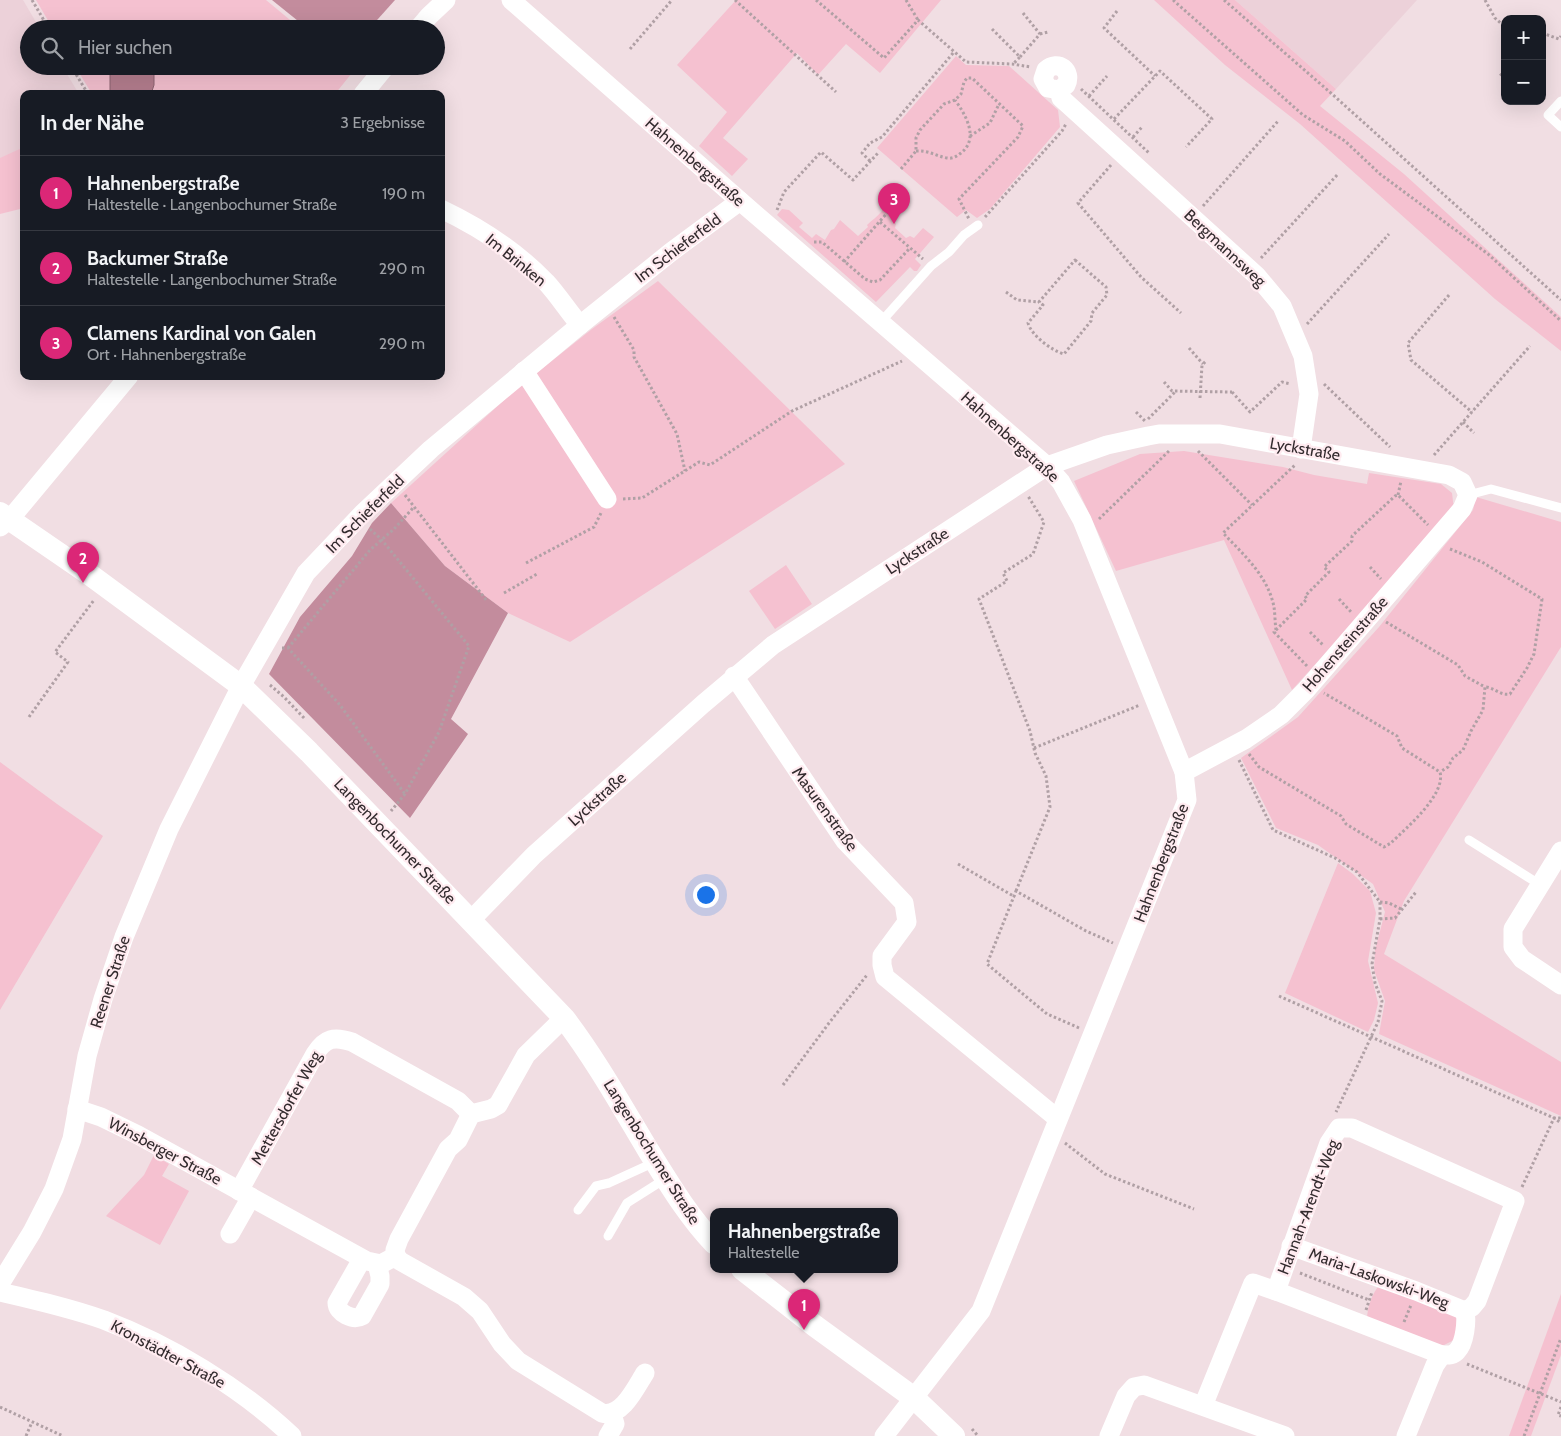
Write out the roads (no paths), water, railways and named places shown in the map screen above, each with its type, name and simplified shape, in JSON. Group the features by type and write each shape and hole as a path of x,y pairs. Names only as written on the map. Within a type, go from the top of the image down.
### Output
{"street":[{"path":"426,20 446,0"},
{"name":"Hahnenbergstraße","path":"511,0 917,355 1047,466 1061,482 1087,532 1184,772 1187,800 981,1312 884,1436"},
{"name":"Bergmannsweg","path":"1047,70 1058,65 1065,69 1069,77 1066,86 1059,90 1061,98 1250,270 1282,306 1303,356 1310,394 1302,449"},
{"path":"366,90 379,75"},
{"name":"Im Schieferfeld","path":"241,686 306,573 358,518 431,449 524,371 671,252 740,201"},
{"name":"Im Brinken","path":"445,211 466,221 510,252 546,282 580,325"},
{"path":"524,371 607,499"},
{"path":"3,519 125,380"},
{"name":"Lyckstraße","path":"471,920 534,855 734,676 773,645 1047,466 1107,445 1147,428 1181,434 1220,434 1420,470 1449,476 1465,488"},
{"name":"Hohensteinstraße","path":"1184,772 1236,744 1281,716 1462,510 1465,488"},
{"name":"Langenbochumer Straße","path":"3,519 104,586 241,686 309,752 564,1018 587,1048 660,1170 700,1228 710,1239"},
{"name":"Masurenstraße","path":"734,676 845,841 904,903 907,922 882,956 885,977 1056,1126"},
{"name":"Reener Straße","path":"0,1284 32,1232 54,1189 72,1139 87,1056 103,999 124,937 169,829 241,686"},
{"path":"1561,851 1539,884 1514,929 1513,946 1522,959 1561,985"},
{"path":"564,1018 526,1055 498,1105 491,1109 471,1114 458,1140 448,1149 398,1239 395,1250 396,1256 400,1261 470,1301 484,1317 502,1344 518,1361 596,1410 606,1414 612,1414 617,1411 645,1373"},
{"name":"Mettersdorfer Weg","path":"245,1194 315,1054 321,1044 327,1040 352,1042 458,1101 471,1114"},
{"name":"Winsberger Straße","path":"77,1109 138,1134 370,1261 396,1256"},
{"name":"Hannah-Arendt-Weg","path":"1203,1406 1253,1283 1276,1290 1328,1143 1339,1128 1352,1128 1515,1201"},
{"path":"230,1234 245,1194"},
{"name":"Maria-Laskowski-Weg","path":"1465,1311 1477,1301 1515,1201"},
{"name":"Maria-Laskowski-Weg","path":"1291,1246 1416,1291 1465,1311"},
{"path":"747,1273 815,1326 914,1398 954,1436"},
{"path":"1276,1290 1361,1325 1446,1355"},
{"name":"Kronstädter Straße","path":"0,1292 104,1320 147,1340 209,1372 267,1413 292,1436"},
{"name":"Maria-Laskowski-Weg","path":"1406,1436 1434,1365 1446,1355 1458,1351 1466,1329 1465,1311"},
{"path":"1109,1436 1126,1396 1134,1387 1144,1385 1285,1436"},
{"path":"608,1436 615,1424 612,1414"}],"lane":[{"path":"1561,101 1548,115 1561,127"},
{"path":"880,322 931,266 949,252 964,235 976,227"},
{"path":"1465,488 1491,489 1561,508"},
{"path":"1469,840 1539,884"},
{"path":"578,1210 596,1186 660,1170"},
{"path":"608,1236 627,1203 660,1170"}],"place":[{"name":"Clamens Kardinal von Galen","path":"894,224"},
{"name":"Backumer Straße","path":"83,583"},
{"name":"Hahnenbergstraße","path":"804,1330"}]}
